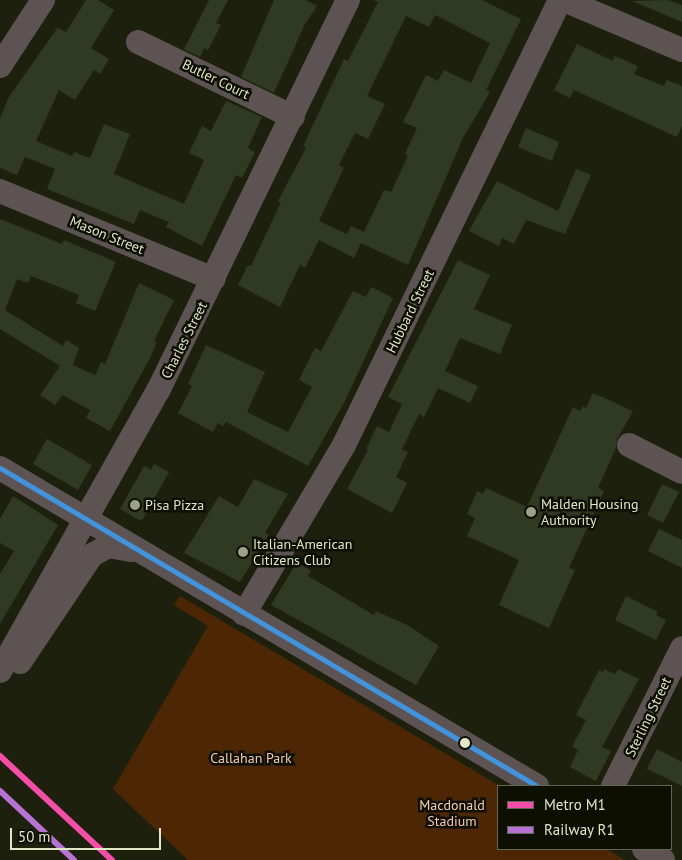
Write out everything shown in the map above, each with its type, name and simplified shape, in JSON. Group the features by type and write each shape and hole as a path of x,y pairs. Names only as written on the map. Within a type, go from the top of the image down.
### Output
{"street":[{"path":"0,66 43,0"},
{"name":"Charles Street","path":"0,671 158,392 293,117 348,0"},
{"path":"562,0 682,50"},
{"name":"Hubbard Street","path":"244,614 344,445 562,0"},
{"name":"Butler Court","path":"138,42 293,117"},
{"name":"Mason Street","path":"0,191 214,279"},
{"path":"629,445 682,472"},
{"path":"0,468 142,554 535,785"},
{"path":"0,687 38,636 92,555 112,546 142,554"},
{"name":"Sterling Street","path":"614,785 682,648"},
{"path":"646,850 664,860"}],"green space":[{"name":"Callahan Park","path":"180,596 498,785 497,850 608,850 625,860 188,860 113,789 208,626 174,605"}],"building":[{"path":"86,0 98,0 114,10 91,48 109,59 100,74 94,70 75,100 59,90 36,141 72,156 74,152 90,158 104,124 130,134 114,174 184,204 204,160 189,153 202,126 211,131 226,101 262,117 248,148 255,152 242,178 236,175 202,246 166,227 169,222 140,210 134,224 47,189 55,169 25,157 17,175 0,168 0,118 9,97 58,27 66,32"},
{"path":"209,0 228,0 216,23 221,25 208,50 204,48 200,57 184,49"},
{"path":"274,0 306,0 317,6 305,24 274,93 241,77"},
{"path":"373,0 482,0 521,19 486,90 490,92 463,138 408,265 361,243 354,258 319,240 305,268 300,265 280,307 238,285 248,265 251,266 281,202 278,201 306,148 303,146 344,59 348,61 378,2","holes":["435,15 490,43 471,83 444,70 438,81 426,75 403,122 417,128 405,154 408,156 391,192 384,190 364,232 351,226 347,234 319,221 344,168 339,165 355,133 368,139 385,104 367,96 406,16 429,27"]},
{"path":"668,0 682,5 682,22 632,1"},
{"path":"577,44 613,61 615,56 638,66 634,74 664,86 667,80 682,86 682,126 677,137 574,90 570,98 554,90"},
{"path":"526,128 559,142 552,161 518,147"},
{"path":"576,169 591,175 565,234 526,220 514,244 502,238 499,246 469,231 497,181 558,211"},
{"path":"0,219 62,244 64,240 116,262 95,311 76,303 79,295 31,276 28,283 17,279 5,310 63,346 66,340 79,348 73,365 95,375 101,362 105,364 139,283 174,300 154,341 157,342 150,358 110,431 86,418 90,410 62,395 55,405 40,395 60,366 0,329"},
{"path":"458,260 490,275 474,309 512,325 500,354 460,338 445,371 478,386 470,403 438,388 424,417 419,414 402,449 408,452 396,477 407,483 392,513 347,489 368,450 366,449 377,426 389,432 402,404 388,397"},
{"path":"371,287 393,298 344,403 308,466 226,422 223,426 218,423 213,432 178,413 192,386 188,384 206,345 265,372 247,412 288,432 312,387 299,380 315,348 321,351 353,291 366,297"},
{"name":"Malden Housing Authority","path":"593,393 633,411 617,439 616,448 598,488 604,491 569,568 575,570 549,628 499,605 519,560 467,536 475,518 467,514 477,491 483,494 486,488 527,507 573,407 580,411 583,406 586,408"},
{"path":"47,439 92,465 78,490 33,464"},
{"path":"154,464 169,472 143,519 139,520 120,509 144,466 151,470"},
{"path":"254,479 288,494 265,533 269,535 240,582 184,553 219,496 238,507"},
{"path":"662,484 679,492 663,523 647,515"},
{"path":"13,496 58,525 0,624 0,574 14,551 0,543 0,519"},
{"path":"659,529 682,540 682,568 648,551"},
{"path":"297,562 311,571 308,576 374,615 376,611 407,625 439,646 416,685 271,605"},
{"path":"626,596 658,612 656,615 666,620 656,640 615,620"},
{"path":"604,669 615,674 618,669 639,679 602,747 611,751 596,781 570,767 578,750 572,747 586,720 576,715 599,670 603,672"},
{"path":"657,749 682,762 682,786 647,769"}],"metro line":[{"name":"M1","path":"0,756 112,860"}],"rail line":[{"name":"R1","path":"0,791 74,860"}],"transit line":[{"path":"0,468 535,785"}],"place":[{"name":"Pisa Pizza","path":"135,505"},
{"name":"Malden Housing Authority","path":"531,512"},
{"name":"Italian-American Citizens Club","path":"243,552"}],"park label":[{"name":"Macdonald Stadium","path":"452,814"}]}
